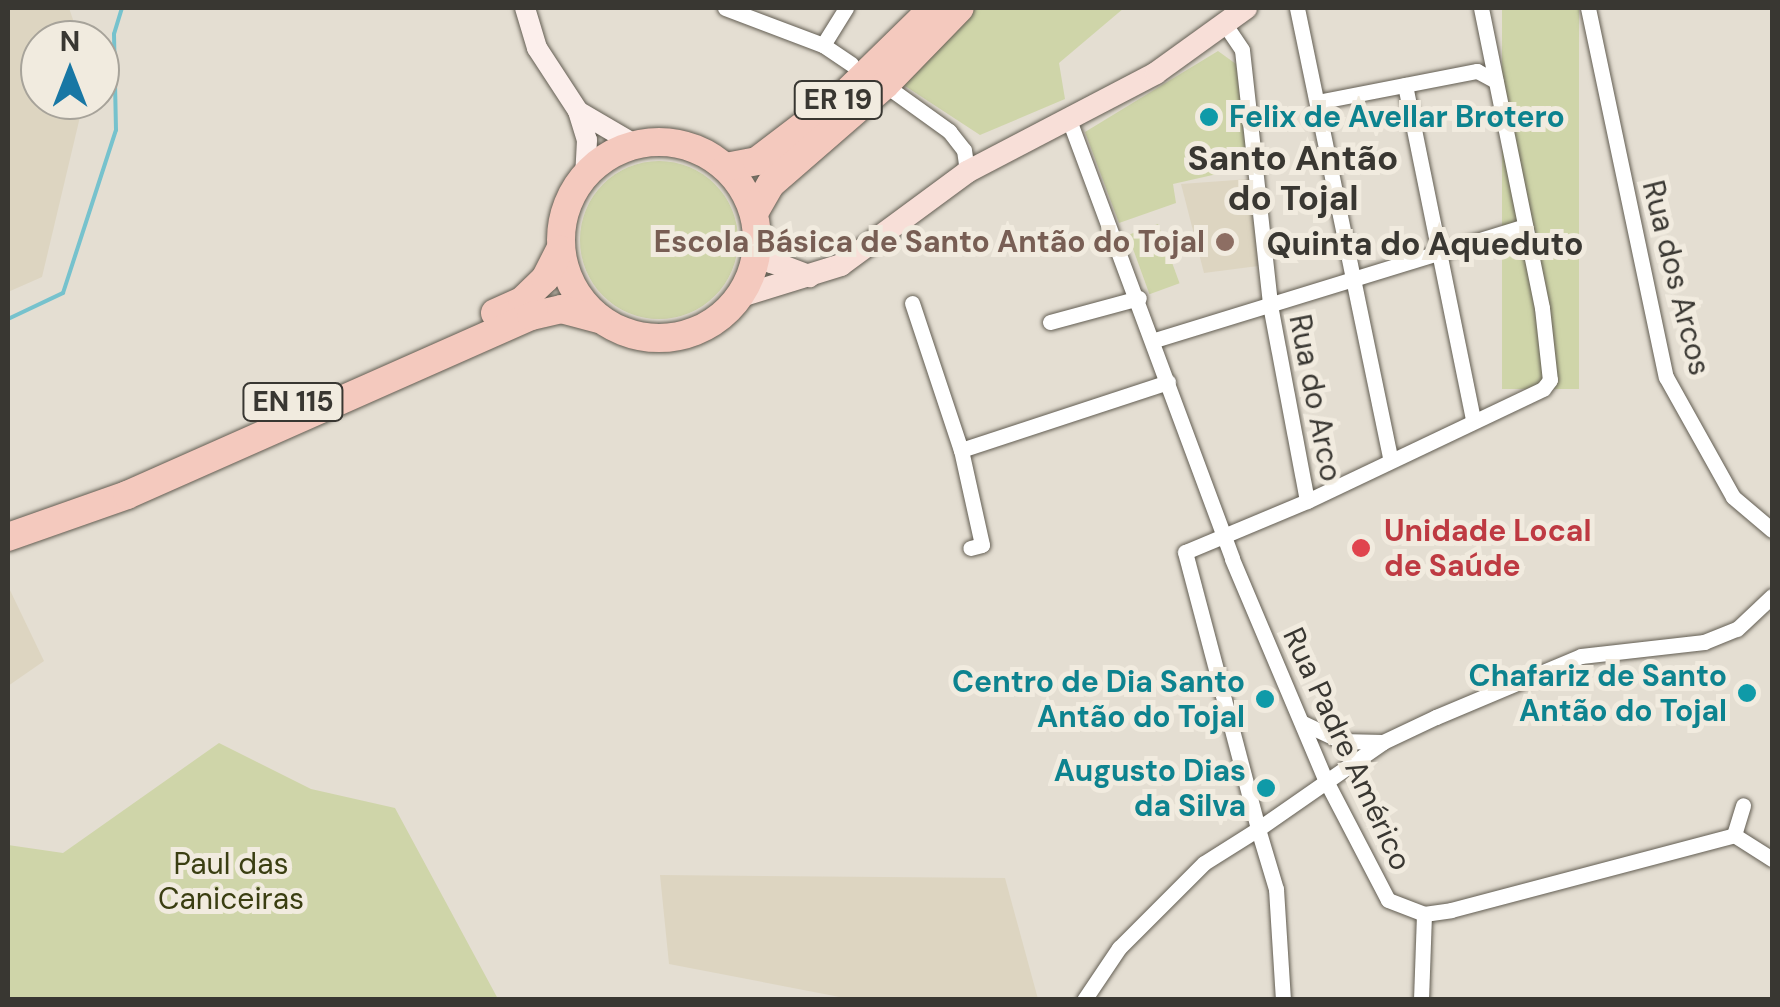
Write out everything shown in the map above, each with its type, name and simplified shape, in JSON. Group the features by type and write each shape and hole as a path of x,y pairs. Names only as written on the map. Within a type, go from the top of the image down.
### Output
{"highway":[{"name":"ER 19","path":"726,167 756,161 846,94 933,8"},
{"name":"ER 19","path":"754,213 771,184 885,85 960,8"},
{"path":"634,144 697,149 726,167 754,213 758,243 742,296 715,322 687,335 626,334 598,319 580,300 560,250 562,217 586,176 634,144"},
{"name":"EN 115","path":"8,534 522,301 546,279 560,250"},
{"name":"EN 115","path":"8,534 127,495 531,316 561,309 598,319"}],"main road":[{"path":"742,296 818,277 967,172 1156,73 1246,8"},
{"path":"758,243 791,274 818,277"}],"street":[{"path":"525,8 537,48 578,111 587,140 586,176"},
{"path":"726,8 823,45 851,64"},
{"path":"823,45 846,8"},
{"path":"1298,8 1390,460"},
{"path":"1283,1000 1276,889 1231,743 1185,552 1307,501 1550,380 1525,226 1481,8"},
{"name":"Rua dos Arcos","path":"1588,8 1666,377 1733,496 1772,530"},
{"name":"Rua do Arco","path":"1224,23 1242,50 1270,304 1307,501"},
{"path":"1318,102 1478,71 1496,80"},
{"path":"1405,84 1473,420"},
{"path":"885,85 950,131 964,150 967,172"},
{"path":"578,111 634,144"},
{"name":"Rua Padre Américo","path":"1068,117 1155,340 1224,537 1325,779 1375,884 1388,900 1424,914"},
{"path":"1155,340 1525,226"},
{"path":"1050,322 1139,298"},
{"path":"912,303 961,450 982,544 970,548"},
{"path":"961,450 1168,382"},
{"path":"1084,1000 1119,948 1204,863 1383,742 1582,656 1667,647 1737,629 1772,596"},
{"path":"1300,720 1341,741 1383,742"},
{"path":"1318,761 1341,741"},
{"path":"1734,835 1743,805"},
{"path":"1421,1000 1424,914 1734,835 1772,859"}],"shaded area":[{"path":"8,8 69,8 73,20 20,20 20,120 79,120 42,277 8,292"},
{"name":"Escola Básica de Santo Antão do Tojal","path":"1250,179 1258,266 1204,273 1181,184"},
{"path":"8,586 44,661 8,686"},
{"path":"660,875 1005,878 1038,999 850,999 669,964"}],"green space":[{"path":"968,8 1124,8 1059,63 1065,99 980,135 902,84"},
{"path":"1502,8 1579,8 1579,389 1502,389"},
{"path":"1218,51 1236,64 1248,167 1173,184 1176,203 1119,223 1085,132"},
{"path":"659,161 689,167 715,184 732,210 738,240 732,270 715,296 689,313 659,319 629,313 603,296 586,270 580,240 586,210 603,184 629,167"},
{"path":"1158,224 1180,283 1149,294 1128,235"},
{"name":"Paul das Caniceiras","path":"219,743 311,789 395,808 498,999 8,999 8,845 63,853"}],"waterway":[{"path":"8,319 63,293 116,130 114,34 122,8"}],"place":[{"name":"Felix de Avellar Brotero","path":"1209,117"},
{"name":"Escola Básica de Santo Antão do Tojal","path":"1225,242"},
{"name":"Unidade Local de Saúde","path":"1361,548"},
{"name":"Chafariz de Santo Antão do Tojal","path":"1747,693"},
{"name":"Centro de Dia Santo Antão do Tojal","path":"1265,699"},
{"name":"Augusto Dias da Silva","path":"1266,788"}],"district":[{"name":"Santo Antão do Tojal","path":"1293,178"},
{"name":"Quinta do Aqueduto","path":"1425,244"}]}
